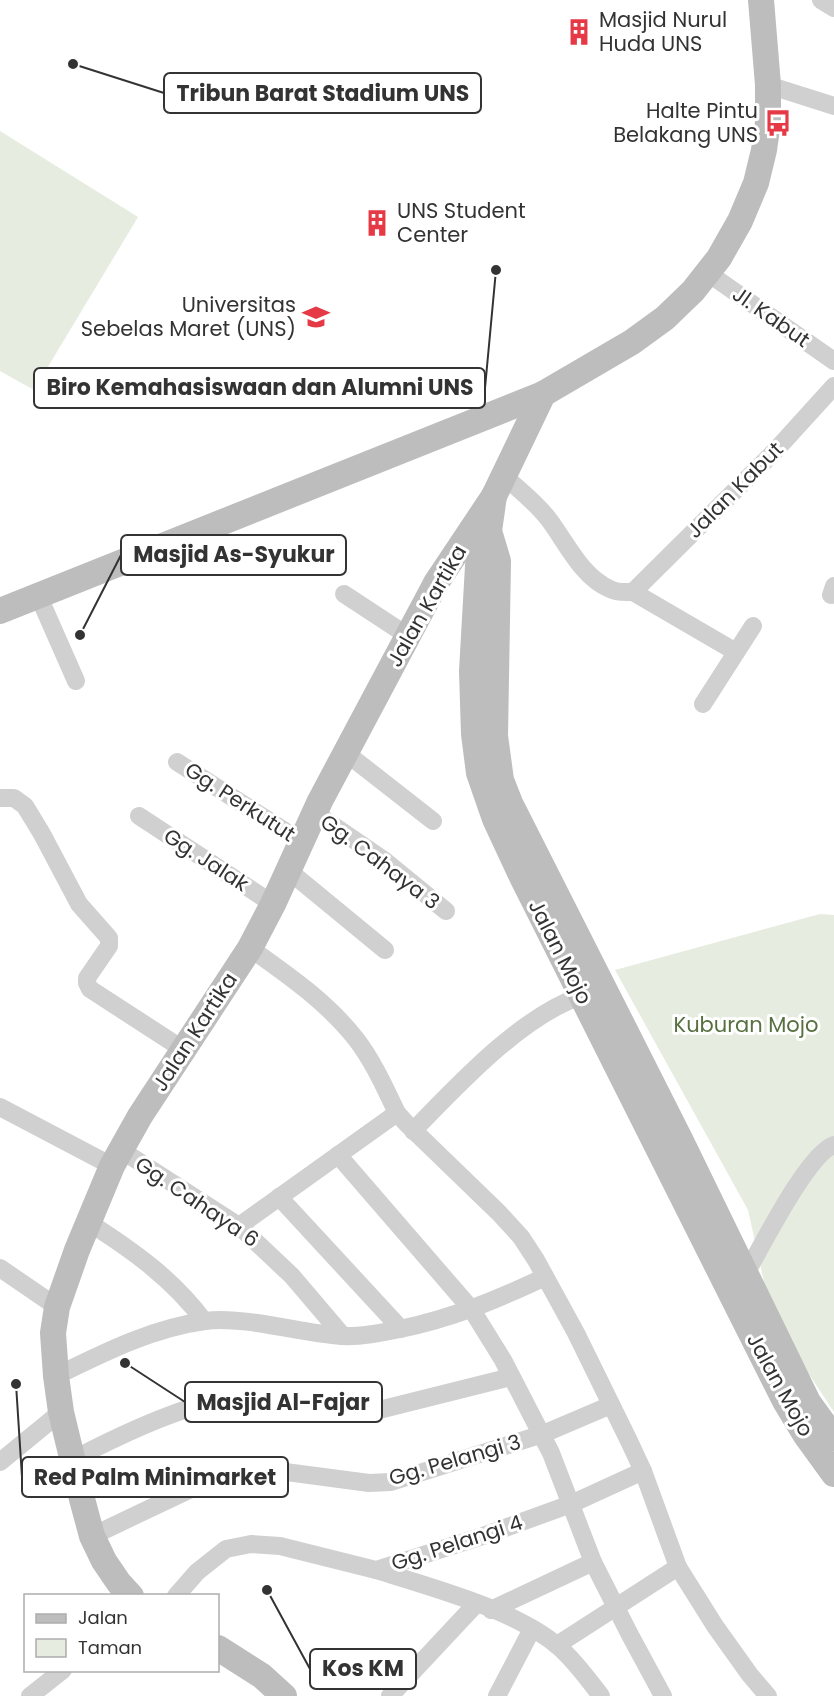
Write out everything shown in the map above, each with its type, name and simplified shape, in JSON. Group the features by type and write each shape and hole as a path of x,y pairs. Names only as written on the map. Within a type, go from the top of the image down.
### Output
{"street":[{"path":"0,611 543,394 647,332 678,307 708,273 730,239 756,183 768,122 768,85 761,0"},
{"path":"821,0 834,8"},
{"path":"768,85 834,106"},
{"name":"Jl. Kabut","path":"708,273 834,361"},
{"name":"Jalan Kabut","path":"633,592 775,451 834,386"},
{"name":"Jalan Mojo","path":"543,394 499,486 478,566 472,671 474,734 479,773 495,819 582,996 670,1144 785,1401 834,1474"},
{"path":"499,486 549,519 570,551 591,575 611,590 633,592 736,652"},
{"name":"Jalan Kartika","path":"129,1594 104,1561 92,1536 72,1460 61,1413 56,1376 53,1333 57,1307 88,1221 116,1158 140,1116 250,948 315,813 436,583 499,486"},
{"path":"489,531 498,561 494,706 501,780 670,1144 746,1275 808,1402 834,1438"},
{"path":"344,594 408,636"},
{"path":"39,597 76,681"},
{"path":"703,704 753,626"},
{"path":"346,753 433,821"},
{"name":"Gg. Perkutut","path":"177,762 302,842"},
{"path":"0,798 14,798 25,806 79,904 109,938 109,946 87,978 90,989 183,1050"},
{"name":"Gg. Cahaya 3","path":"315,813 385,861 446,911"},
{"name":"Gg. Jalak","path":"139,816 273,904"},
{"path":"289,871 385,950"},
{"path":"250,948 304,988 342,1023 357,1041 397,1113 413,1131 480,1193 514,1229 536,1260 576,1332 643,1471 678,1568 715,1626 768,1696"},
{"path":"413,1131 474,1070 508,1040 556,1008 582,996"},
{"name":"Gg. Cahaya 6","path":"0,1107 116,1158 239,1226 292,1276 343,1336"},
{"path":"239,1226 397,1113"},
{"path":"746,1275 805,1173 827,1147 834,1145"},
{"path":"338,1155 472,1310 543,1434 593,1562 663,1696"},
{"path":"279,1197 400,1329"},
{"path":"88,1221 129,1248 156,1270 176,1288 204,1321"},
{"path":"0,1268 57,1307"},
{"path":"56,1376 113,1349 157,1333 204,1321 355,1336 400,1329 472,1310 545,1277"},
{"path":"72,1460 112,1439 201,1405 226,1398 264,1395 361,1410 379,1410 511,1377"},
{"name":"Gg. Pelangi 3","path":"92,1536 235,1470 248,1467 262,1468 369,1484 391,1482 543,1434 611,1405"},
{"path":"0,1462 61,1413"},
{"name":"Gg. Pelangi 4","path":"178,1594 197,1572 226,1550 250,1544 266,1544 296,1549 376,1570 483,1536 571,1504 643,1471"},
{"path":"390,1696 484,1607 593,1562"},
{"path":"557,1645 678,1568"},
{"path":"376,1570 484,1607 532,1629 557,1645 569,1656 601,1696"},
{"path":"496,1696 532,1629"},
{"path":"219,1649 247,1666 280,1695"},
{"path":"30,1696 62,1672"}],"green space":[{"path":"0,131 138,217 34,390 0,371"},
{"name":"Kuburan Mojo","path":"820,914 834,915 834,1412 803,1365 767,1295 748,1210 615,970"}],"place":[{"name":"Masjid Nurul Huda UNS","path":"579,32"},
{"name":"Tribun Barat Stadium UNS","path":"73,64"},
{"name":"Halte Pintu Belakang UNS","path":"778,123"},
{"name":"UNS Student Center","path":"377,223"},
{"name":"Biro Kemahasiswaan dan Alumni UNS","path":"496,270"},
{"name":"Universitas Sebelas Maret (UNS)","path":"316,317"},
{"name":"Masjid As-Syukur","path":"80,635"},
{"name":"Masjid Al-Fajar","path":"125,1363"},
{"name":"Red Palm Minimarket","path":"16,1384"},
{"name":"Kos KM","path":"267,1590"}]}
